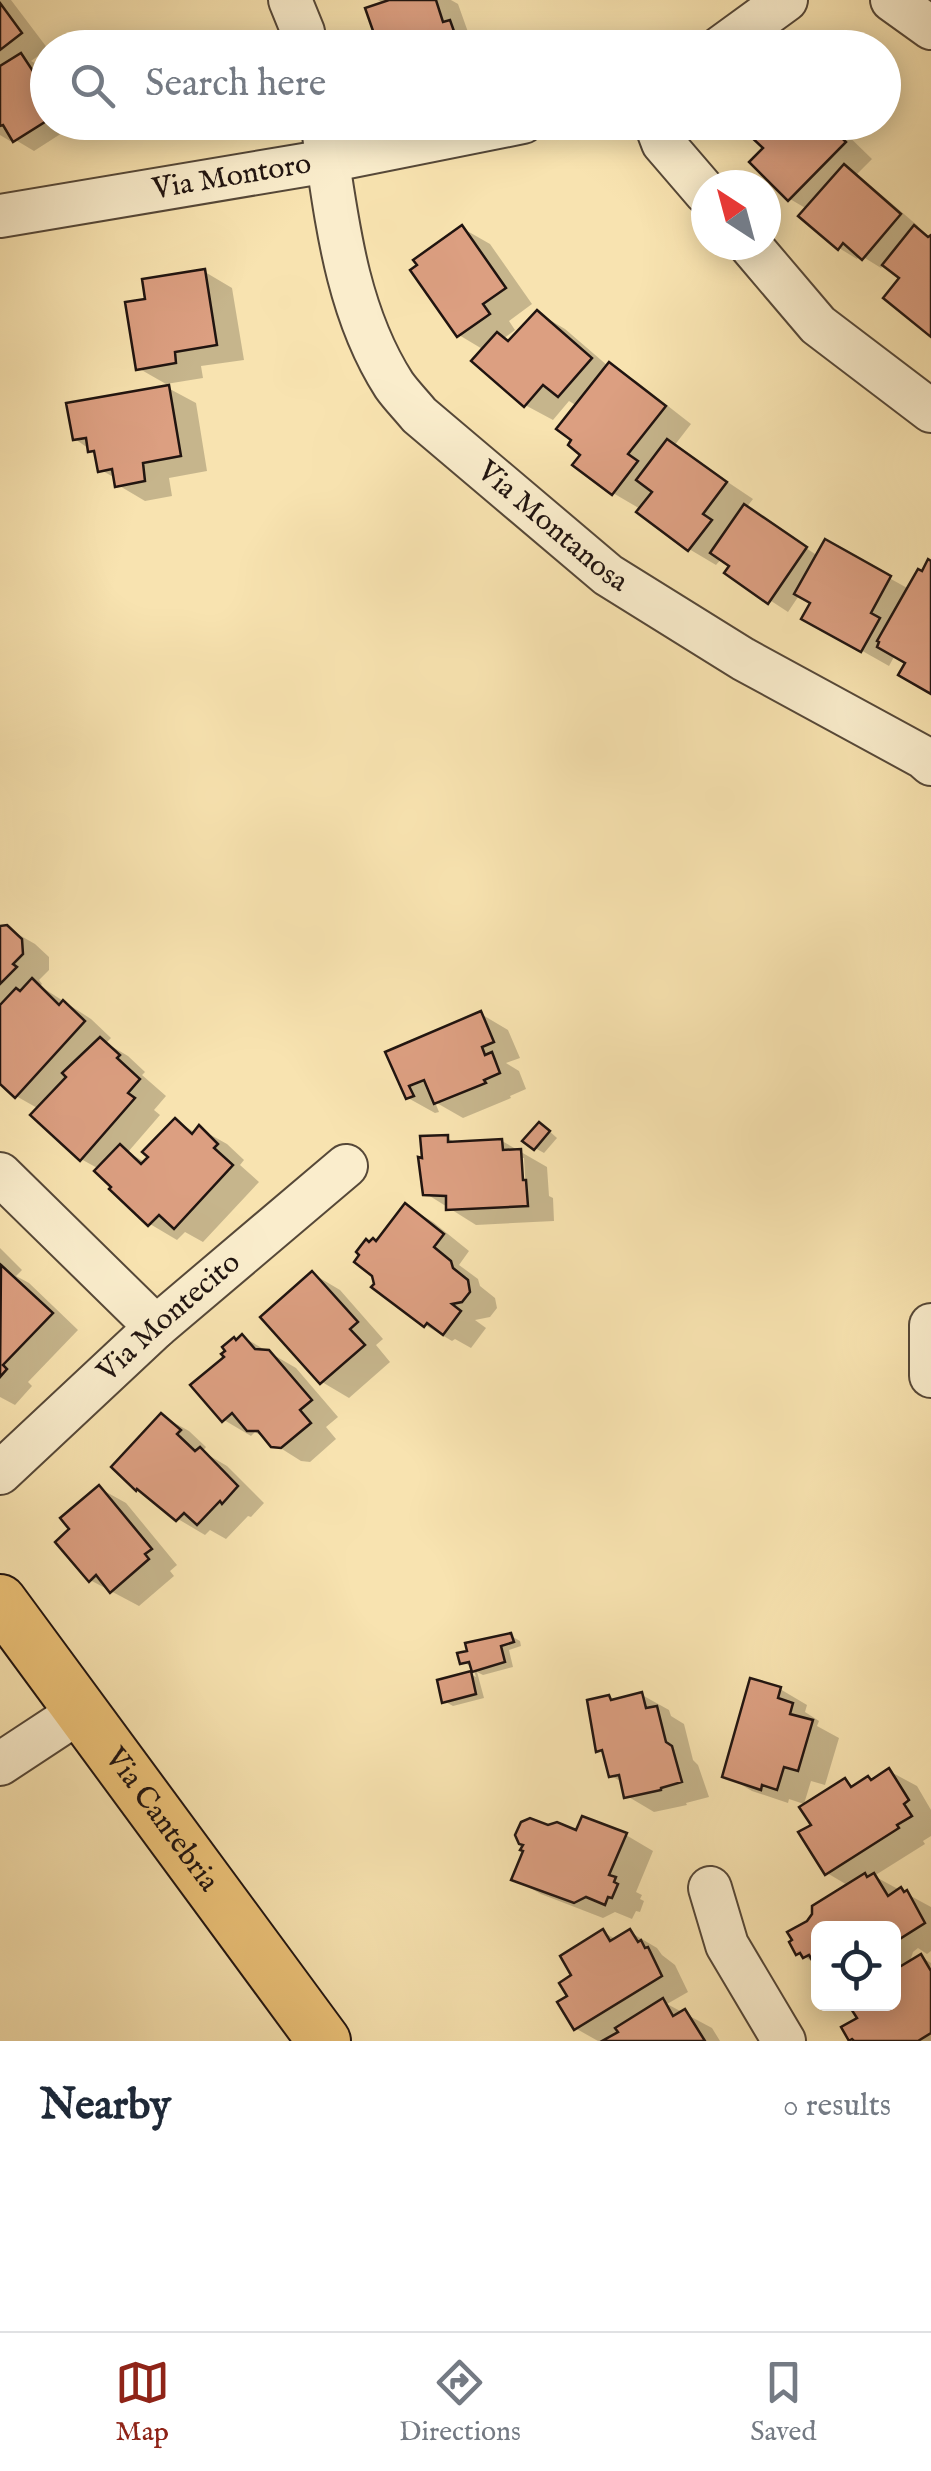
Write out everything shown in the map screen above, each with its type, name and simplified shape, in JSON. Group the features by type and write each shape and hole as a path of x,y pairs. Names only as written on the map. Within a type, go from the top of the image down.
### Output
{"main road":[{"name":"Via Cantebria","path":"0,1601 324,2041"}],"street":[{"path":"290,0 302,30"},
{"path":"745,30 786,0"},
{"path":"892,0 931,28"},
{"path":"662,140 691,176"},
{"name":"Via Montoro","path":"0,216 325,142"},
{"name":"Via Montanosa","path":"325,142 352,290 378,355 396,387 419,415 608,575 742,659 931,764"},
{"path":"763,260 818,325 931,411"},
{"name":"Via Montecito","path":"0,1473 156,1327 346,1166"},
{"path":"0,1174 156,1327"},
{"path":"931,1325 931,1376"},
{"path":"0,1764 82,1710"},
{"path":"710,1888 727,1945 784,2041"}],"building":[{"path":"389,0 436,0 443,22 450,20 454,30 373,30 365,8"},
{"path":"0,3 22,33 0,50"},
{"path":"21,53 30,67 30,131 13,142 0,126 0,66"},
{"path":"754,140 846,142 788,201 781,194 781,170 757,170 749,162 763,148"},
{"path":"844,164 901,214 862,260 843,243 838,250 798,216"},
{"path":"462,225 506,288 483,304 490,314 457,337 410,270 417,265 413,260"},
{"path":"914,225 928,237 931,235 931,337 883,298 899,278 882,265"},
{"path":"205,269 217,345 175,352 176,363 136,370 125,302 145,299 142,279"},
{"path":"537,310 592,358 558,397 543,385 524,407 471,361 497,332 508,341"},
{"path":"609,362 666,406 628,454 638,461 612,495 572,465 580,455 568,445 571,440 556,429"},
{"path":"169,385 181,456 143,463 145,481 115,487 112,469 98,472 94,451 88,452 86,438 73,440 66,403"},
{"path":"667,439 727,482 703,514 712,520 688,551 636,512 652,492 636,480"},
{"path":"744,504 807,547 768,604 724,573 729,566 710,553"},
{"path":"825,539 891,576 871,613 880,618 861,652 801,619 810,603 794,594"},
{"path":"928,559 931,694 898,675 905,663 877,647 918,569 922,571"},
{"path":"7,925 22,939 23,954 13,964 17,967 0,984 0,926"},
{"path":"32,978 59,1005 63,1000 85,1021 15,1098 0,1084 0,1005"},
{"path":"481,1011 494,1042 482,1047 485,1055 492,1052 500,1073 484,1080 486,1083 434,1104 424,1080 409,1086 414,1096 406,1099 385,1052"},
{"path":"100,1037 140,1079 128,1093 135,1098 80,1161 30,1115 66,1077 62,1073"},
{"path":"175,1118 192,1134 199,1125 218,1144 214,1148 233,1165 174,1229 159,1215 148,1226 94,1171 120,1144 141,1164 148,1157 142,1152"},
{"path":"539,1122 550,1131 534,1150 522,1141"},
{"path":"448,1135 448,1142 502,1139 503,1150 521,1149 528,1206 446,1210 446,1196 423,1195 418,1157 422,1158 420,1136"},
{"path":"405,1203 444,1234 434,1247 468,1280 470,1292 462,1302 452,1304 461,1311 443,1335 427,1323 424,1327 371,1287 372,1276 354,1262 366,1239 376,1241"},
{"path":"1,1265 53,1313 3,1365 7,1369 0,1377"},
{"path":"312,1271 358,1322 350,1329 365,1345 320,1384 260,1317"},
{"path":"242,1334 255,1349 269,1350 312,1400 300,1410 311,1423 281,1448 271,1447 258,1431 247,1431 232,1413 222,1422 190,1385 224,1357 222,1347"},
{"path":"161,1413 181,1430 177,1434 195,1451 200,1447 238,1486 197,1525 184,1513 176,1521 111,1467"},
{"path":"99,1485 152,1549 145,1554 149,1559 110,1593 96,1575 89,1582 55,1542 69,1529 60,1518"},
{"path":"511,1633 514,1642 501,1646 505,1662 472,1672 469,1662 460,1664 457,1653 467,1651 465,1643"},
{"path":"471,1671 476,1694 442,1703 437,1680"},
{"path":"750,1678 781,1687 778,1698 793,1703 790,1714 813,1720 798,1771 784,1767 777,1790 762,1785 761,1790 722,1777"},
{"path":"642,1692 646,1708 657,1706 682,1782 624,1798 619,1775 609,1777 602,1750 596,1752 587,1700 609,1695 611,1700"},
{"path":"889,1768 909,1800 904,1804 912,1816 825,1875 798,1832 811,1825 799,1807 845,1778 851,1787"},
{"path":"582,1816 627,1833 609,1875 616,1877 614,1882 618,1884 605,1905 586,1897 574,1903 511,1880 523,1851 515,1835 521,1822 530,1818 576,1830"},
{"path":"865,1873 867,1877 874,1873 888,1896 901,1887 904,1892 907,1890 925,1923 901,1938 901,1921 811,1921 811,1958 809,1955 803,1958 800,1953 796,1955 787,1932 807,1921 812,1906"},
{"path":"603,1929 610,1941 630,1929 638,1942 641,1940 648,1947 662,1976 574,2030 557,2002 567,1996 559,1983 571,1975 560,1956"},
{"path":"921,1954 931,1971 931,2033 918,2041 849,2041 841,2027 857,2018 852,2011 901,2011 901,1966"},
{"path":"663,1998 673,2016 685,2009 705,2041 602,2041 618,2032 615,2028"}]}
